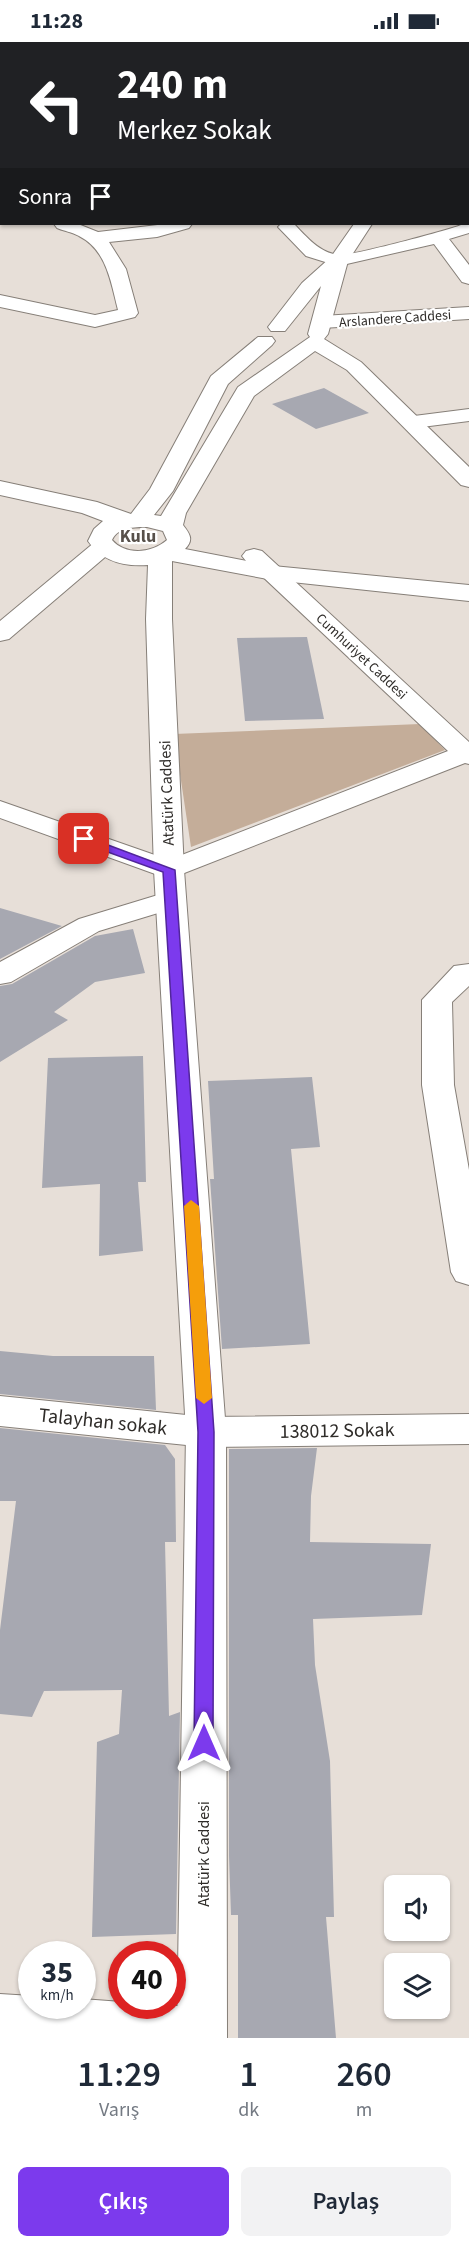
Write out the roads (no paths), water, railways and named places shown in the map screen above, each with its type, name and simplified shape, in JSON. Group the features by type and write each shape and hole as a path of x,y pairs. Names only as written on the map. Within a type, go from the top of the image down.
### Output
{"street":[{"path":"0,301 95,321 128,313 118,270 102,244 65,225"},
{"path":"94,238 157,232 180,225"},
{"path":"362,225 338,261 309,287 272,334 219,381 161,491 131,521 106,530 100,541 103,547 119,555 131,557 169,542 254,556 384,583"},
{"path":"287,226 312,252 338,261 438,237 469,227"},
{"path":"438,237 469,278"},
{"path":"169,542 174,513 246,392 316,336 338,261"},
{"name":"Arslandere Caddesi","path":"316,336 469,312"},
{"path":"272,334 307,328 354,366 414,422 469,480"},
{"path":"414,422 469,415"},
{"path":"0,488 89,507 131,521 156,522 169,542 273,573 384,583 469,594"},
{"name":"Atatürk Caddesi","path":"169,542 159,619 170,885 206,1432 202,2034"},
{"path":"0,634 103,547"},
{"name":"Cumhuriyet Caddesi","path":"254,556 468,754"},
{"path":"0,975 89,925 170,885 468,754"},
{"path":"0,808 170,885"},
{"path":"469,973 465,973 437,1000 438,1085 469,1272"},
{"name":"Talayhan sokak","path":"0,1411 206,1432"},
{"name":"138012 Sokak","path":"206,1432 469,1429"},
{"path":"0,2018 202,2034"}],"district":[{"name":"Kulu","path":"138,536"}]}
